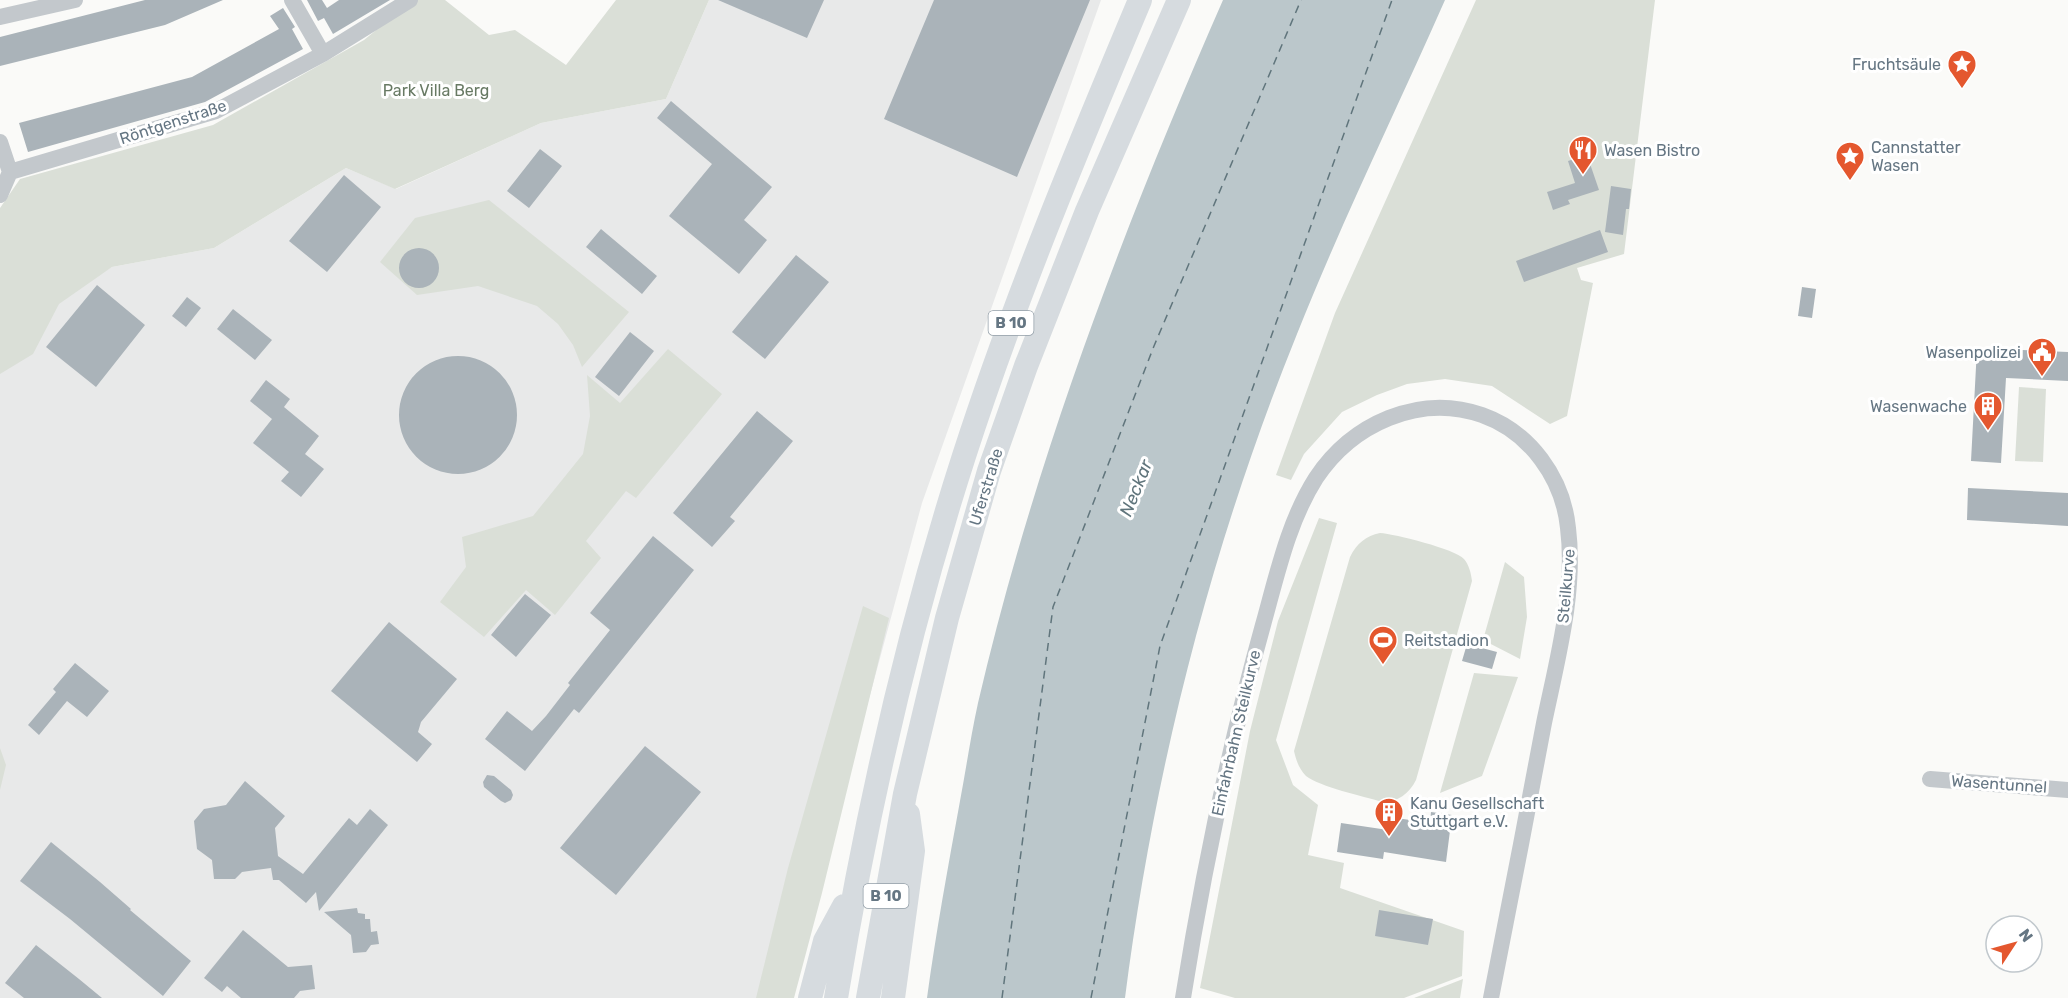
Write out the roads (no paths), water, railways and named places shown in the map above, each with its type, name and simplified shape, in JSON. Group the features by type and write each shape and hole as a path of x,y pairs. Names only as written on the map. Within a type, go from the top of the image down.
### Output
{"highway":[{"name":"Uferstraße","path":"836,998 854,888 920,605 964,455 1022,293 1140,0"},
{"name":"Uferstraße","path":"868,998 905,794 947,618 989,471 1026,366 1087,211 1179,0"},
{"name":"B 10","path":"893,998 913,850 905,794"},
{"name":"B 10","path":"810,998 825,941 854,888"}],"street":[{"path":"0,17 75,0"},
{"path":"292,0 323,54"},
{"name":"Röntgenstraße","path":"10,172 216,111 323,54 410,0"},
{"path":"0,142 10,172 0,195"},
{"name":"Steilkurve","path":"1317,477 1329,461 1357,434 1388,418 1418,408 1448,407 1486,416 1523,439 1543,461 1560,493 1568,524 1569,584 1557,659 1491,998"},
{"name":"Einfahrbahn Steilkurve","path":"1183,998 1215,824 1250,669 1285,544 1295,518 1317,477"},
{"name":"Wasentunnel","path":"1930,779 2068,790"}],"water":[{"name":"Neckar","path":"1223,0 1445,0 1314,292 1266,414 1238,495 1212,577 1169,744 1137,913 1125,998 927,998 975,715 1026,523 1084,346 1117,258 1186,85"}],"place":[{"name":"Fruchtsäule","path":"1962,90"},
{"name":"Wasen Bistro","path":"1583,176"},
{"name":"Cannstatter Wasen","path":"1850,182"},
{"name":"Wasenpolizei","path":"2042,378"},
{"name":"Wasenwache","path":"1988,432"},
{"name":"Reitstadion","path":"1383,666"},
{"name":"Kanu Gesellschaft Stuttgart e.V.","path":"1389,838"}],"park label":[{"name":"Park Villa Berg","path":"436,90"}]}
